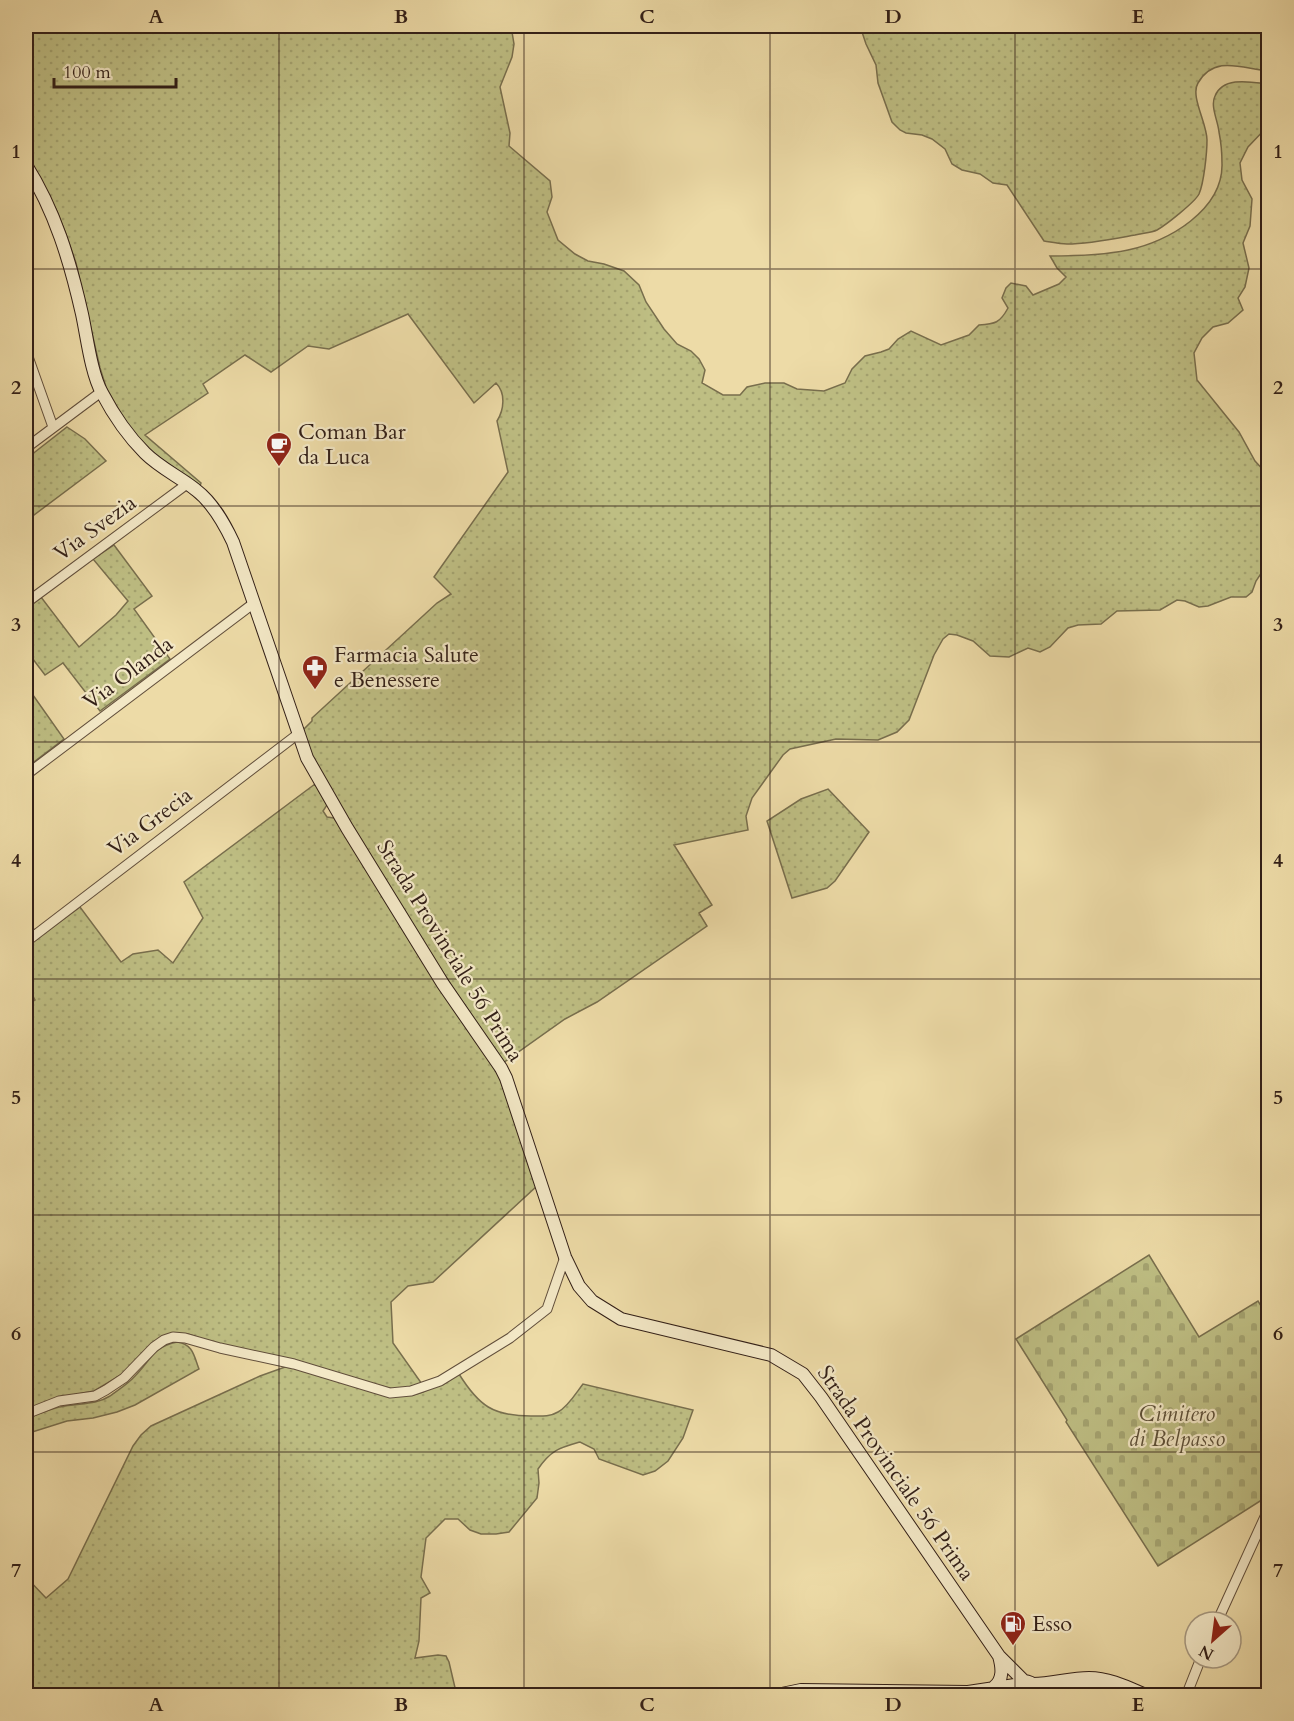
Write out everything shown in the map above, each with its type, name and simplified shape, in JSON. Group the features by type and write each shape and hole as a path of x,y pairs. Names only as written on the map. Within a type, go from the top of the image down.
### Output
{"street":[{"name":"Strada Provinciale 56 Prima","path":"26,165 42,194 63,242 101,392 123,426 146,454 206,499 227,529 307,758 347,828 444,984 501,1068 565,1257 579,1286 592,1301 621,1319 771,1355 803,1374 1024,1690"},
{"path":"26,351 53,427"},
{"path":"26,448 101,392"},
{"name":"Via Svezia","path":"26,603 187,484"},
{"name":"Via Olanda","path":"26,775 254,603"},
{"name":"Via Grecia","path":"29,939 298,734"},
{"path":"26,927 29,939"},
{"path":"26,1414 59,1401 95,1396 124,1378 154,1347 173,1337 294,1364 390,1393 411,1391 440,1381 510,1338 547,1308 565,1257"},
{"path":"1223,1610 1269,1510"},
{"path":"999,1656 1002,1665 1024,1690"},
{"path":"1186,1695 1195,1670"},
{"path":"1024,1690 1081,1679 1099,1679 1148,1695"},
{"path":"772,1695 801,1690 968,1692 1091,1687 1123,1695"}],"green space":[{"path":"26,26 517,26 512,32 514,44 512,57 500,87 510,133 509,146 550,181 552,197 547,212 558,240 588,261 624,271 639,285 646,302 664,329 677,344 691,351 699,359 705,370 702,383 723,395 740,395 747,387 765,383 784,383 797,389 824,391 845,383 852,369 865,356 889,349 898,339 911,331 941,345 969,335 979,325 996,322 1008,308 1002,298 1011,283 1026,286 1033,295 1059,284 1066,277 1050,256 1128,250 1160,240 1176,231 1203,209 1213,196 1220,181 1222,164 1213,104 1215,96 1224,85 1231,83 1268,84 1268,126 1248,147 1240,163 1242,180 1252,199 1250,226 1243,243 1249,268 1245,287 1238,298 1243,310 1228,323 1213,327 1202,338 1194,353 1197,380 1239,432 1255,461 1268,475 1268,563 1256,581 1252,592 1246,597 1231,597 1199,607 1177,600 1160,610 1117,611 1101,624 1068,628 1050,647 1040,652 1028,648 1009,657 990,656 973,641 949,634 943,639 934,655 909,720 897,732 878,740 836,739 790,749 783,755 752,798 746,816 748,830 674,845 712,905 699,913 707,926 597,1002 565,1019 503,1063 430,953 315,764 302,731 312,721 312,718 437,603 451,594 434,577 508,472 497,421 503,397 499,387 496,383 474,403 408,314 329,349 308,346 271,372 245,355 203,384 208,393 145,435 201,483 200,486 154,454 125,421 106,387 76,263 66,234 56,209 26,156"},
{"path":"860,26 1268,26 1268,71 1230,65 1221,66 1205,74 1198,83 1197,102 1207,140 1205,167 1199,194 1180,213 1152,232 1092,242 1061,244 1044,241 1007,185 993,183 980,174 962,170 952,164 945,149 932,139 906,133 892,122 878,83 876,65"},
{"path":"67,427 85,439 106,461 26,521 26,459"},
{"path":"114,545 152,596 134,609 170,659 100,711 63,663 45,675 26,650 26,609 41,597 79,647 116,615 128,601 93,559"},
{"path":"28,688 64,739 26,768 26,690"},
{"path":"315,784 327,805 323,811 327,817 334,818 497,1071 538,1185 433,1282 408,1286 391,1302 393,1343 422,1384 393,1389 220,1345 188,1334 173,1333 121,1375 94,1391 26,1410 26,1006 35,1000 26,983 26,947 80,907 121,962 133,954 158,950 173,963 203,918 184,882"},
{"path":"828,789 869,832 835,881 827,888 792,898 767,821 801,799"},
{"name":"Cimitero di Belpasso","path":"1149,1255 1199,1337 1258,1301 1268,1317 1268,1496 1158,1566 1016,1339"},
{"path":"177,1342 190,1348 199,1369 135,1405 117,1412 67,1421 26,1434 26,1419 55,1408 105,1399 129,1382 163,1347"},
{"path":"285,1367 393,1396 423,1392 459,1374 473,1394 488,1407 518,1416 555,1414 562,1410 583,1384 693,1410 683,1438 668,1461 655,1471 643,1475 599,1459 594,1449 580,1442 573,1444 551,1454 538,1469 537,1498 509,1532 481,1534 470,1530 458,1519 445,1519 426,1538 421,1577 430,1593 421,1598 419,1641 415,1658 446,1656 456,1692 466,1695 26,1695 26,1577 46,1598 68,1579 133,1446 151,1426 260,1376"}],"place":[{"name":"Coman Bar da Luca","path":"279,468"},
{"name":"Farmacia Salute e Benessere","path":"315,691"},
{"name":"Esso","path":"1013,1647"}]}
